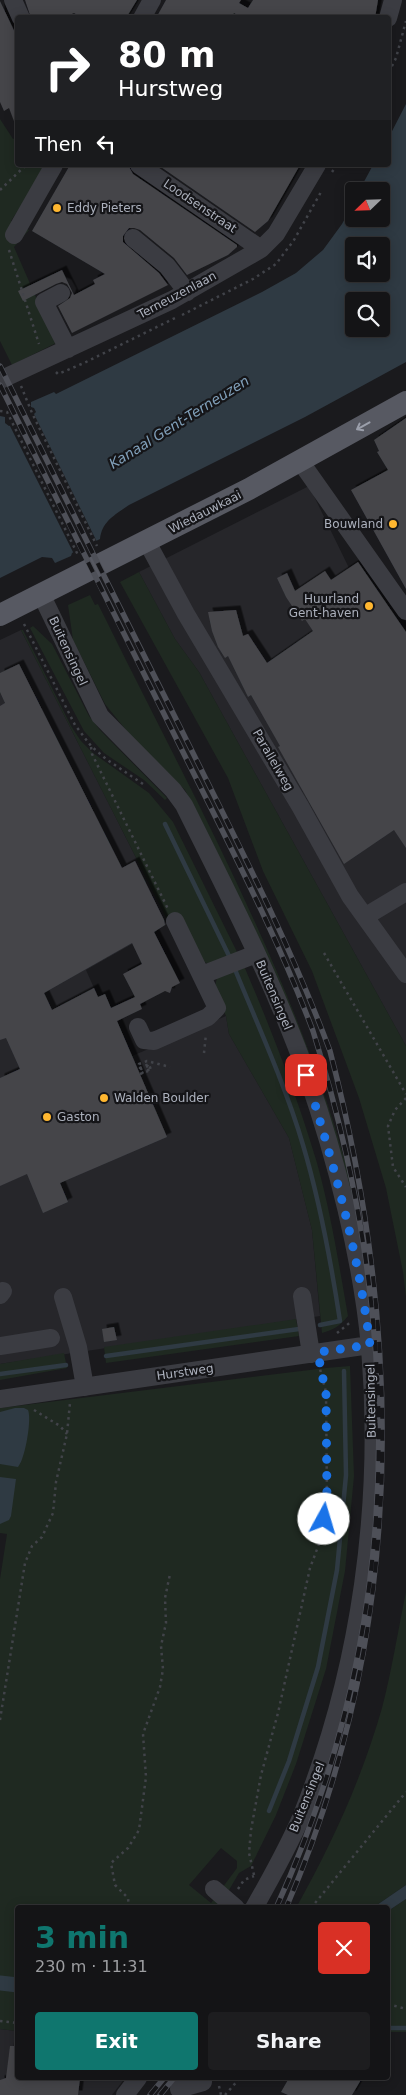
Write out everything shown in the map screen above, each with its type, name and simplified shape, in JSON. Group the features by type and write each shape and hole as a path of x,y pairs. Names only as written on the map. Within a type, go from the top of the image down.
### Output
{"main road":[{"name":"Wiedauwkaai","path":"8,611 147,542 406,402"}],"street":[{"path":"13,0 20,15"},
{"path":"144,15 152,0"},
{"path":"389,15 393,0"},
{"path":"14,235 53,167"},
{"name":"Loodsenstraat","path":"142,167 260,249"},
{"name":"Terneuzenlaan","path":"8,377 187,292 260,249 276,234 324,169"},
{"path":"132,238 167,266 187,292"},
{"path":"61,293 44,302 68,348"},
{"path":"300,461 406,611"},
{"name":"Parallelweg","path":"147,542 186,614 300,806 350,896 406,974"},
{"name":"Buitensingel","path":"41,594 100,716 173,790 184,805 256,954 306,1075 327,1142 350,1226 365,1307 353,1347 373,1393 372,1492 356,1632 330,1734 301,1816 256,1905"},
{"path":"366,916 406,892"},
{"path":"138,1028 144,1040 154,1041 208,1017 217,1008 175,921"},
{"path":"202,975 256,954"},
{"path":"302,1296 315,1353"},
{"path":"63,1297 78,1347 79,1388"},
{"path":"0,1346 51,1338"},
{"name":"Hurstweg","path":"0,1399 353,1347"},
{"path":"214,1889 232,1905"},
{"path":"124,2095 136,2080"},
{"path":"179,2089 203,2082"}],"path":[{"path":"391,68 396,58 406,21"},
{"path":"0,190 24,167"},
{"path":"276,264 294,240 323,189"},
{"path":"14,235 8,251 44,360"},
{"path":"8,377 32,413 96,542"},
{"path":"0,411 6,412 12,423 76,552"},
{"path":"8,611 75,725 91,746 106,759 146,786"},
{"path":"91,746 92,754 175,921"},
{"path":"324,953 406,1094"},
{"path":"140,1074 151,1070 149,1064 145,1066 140,1068 142,1073 150,1069 148,1066 141,1069 139,1064 147,1060 170,1067"},
{"path":"406,1098 395,1110 388,1126 393,1167 406,1187"},
{"path":"353,1314 353,1347"},
{"path":"254,1876 249,1853 251,1830 261,1776 278,1713 310,1568 322,1536 327,1501 326,1392 315,1353"},
{"path":"0,1720 25,1564 32,1546 42,1537 53,1513 56,1482 79,1388"},
{"path":"28,1395 30,1407 60,1426 67,1434"},
{"path":"129,1905 128,1898 114,1884 111,1864 128,1848 139,1830 146,1778 143,1734 160,1687 163,1670 161,1646 166,1623 166,1598 170,1574"},
{"path":"313,1905 406,1792"},
{"path":"233,1905 244,1880 254,1876 259,1866"},
{"path":"390,2005 406,2009"},
{"path":"0,2022 15,2023"},
{"path":"225,2095 238,2080"}],"shaded area":[{"path":"0,119 13,139 15,138 15,167 46,167 11,221 29,230 14,247 56,343 12,365 0,341"},
{"path":"309,486 349,568 332,580 406,688 406,1046 199,672 175,639 139,572"},
{"path":"139,572 175,639 199,672 406,1046 406,1297 403,1272 386,1188 359,1098 312,971 263,871 228,778 120,582"},
{"path":"90,595 95,605 98,604 242,894 274,964 303,1036 329,1109 357,1205 375,1294 382,1361 377,1357 362,1245 265,953 185,790 130,735 105,704 73,640 68,605"},
{"path":"33,626 52,644 89,716 100,730 167,798 165,800 144,780 104,753 84,731 30,628"},
{"path":"21,630 169,923 86,970 98,997 105,994 132,1056 226,1016 229,1034 289,1138 312,1230 320,1316 0,1364 0,640"},
{"path":"21,630 23,630 71,726 81,741 93,753 149,793 173,822 238,954 214,967 199,959 169,923"},
{"path":"244,966 274,1039 301,1113 317,1163 331,1220 348,1316 336,1327 322,1333 312,1230 289,1138 229,1034 226,1016 214,990 218,974"},
{"path":"296,1319 299,1336 106,1363 104,1347"},
{"path":"64,1353 67,1368 0,1380 0,1364"},
{"path":"350,1366 354,1476 345,1571 326,1669 296,1764 276,1815 251,1866 239,1873 220,1905 15,1905 15,2031 0,2029 0,1579 7,1534 0,1533 0,1408","holes":["221,1848 237,1861 237,1868 211,1903 189,1885"]},
{"path":"406,1592 406,1885 377,1905 298,1905 334,1835 365,1760 386,1694"},
{"path":"406,1899 406,2032 390,2032 390,1910"},
{"path":"0,2029 15,2031 15,2080 123,2080 112,2095 0,2095"}],"water":[{"name":"Kanaal Gent-Terneuzen","path":"406,104 406,362 305,417 129,505 106,523 100,539 72,553 71,556 55,563 52,558 42,557 0,578 0,416 5,417 5,423 9,426 34,414 36,412 31,407 31,402 54,392 56,394 262,292 296,273 323,250 345,218 345,228 390,228 390,182 364,182 372,167 391,167 391,133"},
{"path":"15,1408 28,1410 29,1415 25,1448 18,1467 0,1464 0,1412"},
{"path":"0,1477 16,1479 11,1516 9,1520 0,1524"},
{"path":"406,1885 406,1899 390,1910 390,1905 377,1905"}],"pier":[{"path":"33,412 97,542 74,554 9,424"}],"building":[{"path":"25,0 137,0 128,15 77,15 74,13 70,15 30,15"},
{"path":"166,0 241,0 239,3 248,8 253,0 378,0 376,15 237,15 234,13 233,15 158,15"},
{"path":"0,1 15,33 15,124 9,108 4,111 0,102"},
{"path":"69,167 129,167 133,174 237,245 237,247 228,255 187,275 174,258 140,230 129,228 123,236 123,242 159,273 168,285 72,333 58,306 70,298 72,293 67,284 62,282 56,284 23,301 18,291 62,270 74,295 95,284 93,280 105,274 32,231"},
{"path":"161,167 299,167 268,221 255,232"},
{"path":"406,418 406,589 351,490 388,470 377,452 379,451 374,440"},
{"path":"358,562 406,632 406,848 394,830 344,864 251,695 248,697 228,656 225,658 218,647 208,612 236,610 243,636 248,634 267,663 313,631 305,619 302,621 286,597 277,578 287,573 295,591 325,571 331,580"},
{"path":"19,664 122,868 135,861 164,920 165,925 154,932 180,983 172,987 170,993 165,991 140,1004 142,1009 117,1021 167,1137 60,1183 68,1202 43,1213 27,1174 0,1186 0,1078 20,1069 6,1038 0,1040 0,706 5,703 0,692 0,673","holes":["132,943 142,964 123,974 135,997 111,1008 105,994 98,997 94,988 52,1010 44,993"]},
{"path":"114,1327 117,1340 104,1342 102,1329"},
{"path":"10,2046 15,2046 15,2080 80,2080 78,2095 0,2095 0,2080 6,2078"},
{"path":"288,2080 361,2080 352,2095 288,2095 281,2092"}],"waterway":[{"path":"165,824 231,960"},
{"path":"234,967 288,1100 315,1188 329,1254 340,1321 320,1325"},
{"path":"106,1356 299,1329"},
{"path":"0,1374 66,1365"},
{"path":"269,1811 289,1761 318,1667 337,1570 346,1475 344,1371"},
{"path":"0,1983 15,1985"},
{"path":"390,2028 406,2028"}],"railway":[{"path":"0,366 238,844 296,967 330,1051 355,1160 372,1269 381,1377 382,1485 373,1592 354,1698 325,1804 287,1905"},
{"path":"0,385 248,882 298,993 313,1031 343,1142 365,1253 376,1364 378,1474 369,1584 350,1693 319,1801 277,1905"},
{"path":"150,2095 162,2080"},
{"path":"160,2095 172,2080"}],"place":[{"name":"Eddy Pieters","path":"57,208"},
{"name":"Bouwland","path":"393,524"},
{"name":"Huurland Gent-haven","path":"369,606"},
{"name":"Walden Boulder","path":"104,1098"},
{"name":"Gaston","path":"47,1117"}],"route":[{"path":"306,1075 335,1167 350,1226 370,1345 319,1352 326,1392 327,1501 324,1519"}]}
